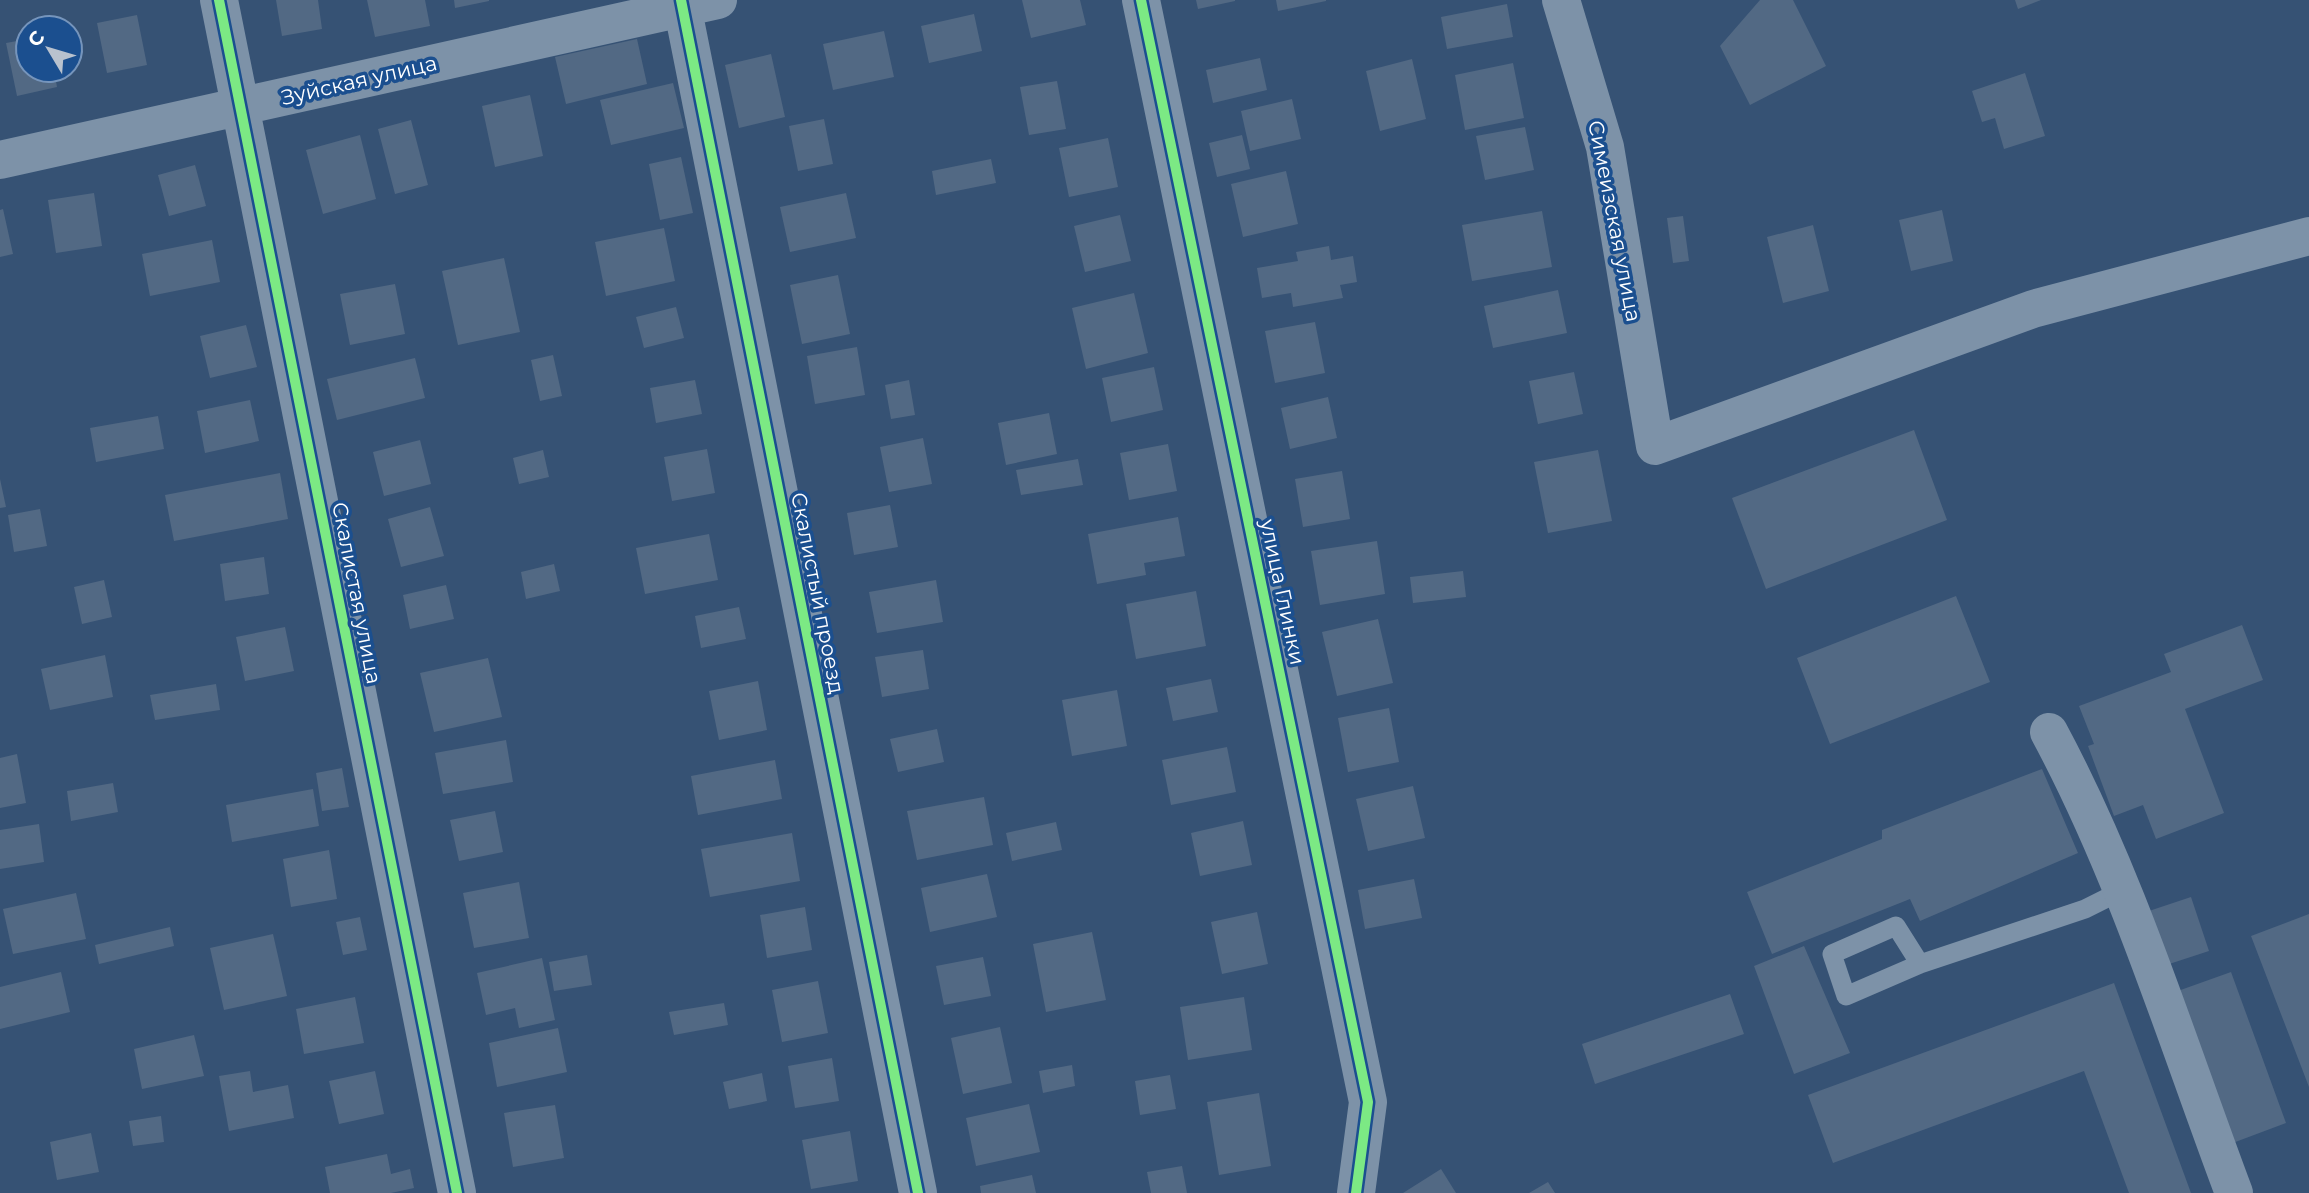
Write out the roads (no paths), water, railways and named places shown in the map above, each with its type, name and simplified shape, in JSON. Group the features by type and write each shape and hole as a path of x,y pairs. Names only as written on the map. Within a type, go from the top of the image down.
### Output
{"street":[{"name":"Скалистая улица","path":"219,0 457,1193"},
{"name":"улица Глинки","path":"1141,0 1368,1102 1356,1193"},
{"name":"Симеизская улица","path":"1561,0 1605,147 1655,446 2034,309 2309,236"},
{"name":"Зуйская улица","path":"0,160 694,2"},
{"name":"Скалистый проезд","path":"694,2 918,1193"},
{"path":"2049,732 2074,779 2121,891 2234,1193"}],"lane":[{"path":"1920,964 2085,909 2121,891"}]}
